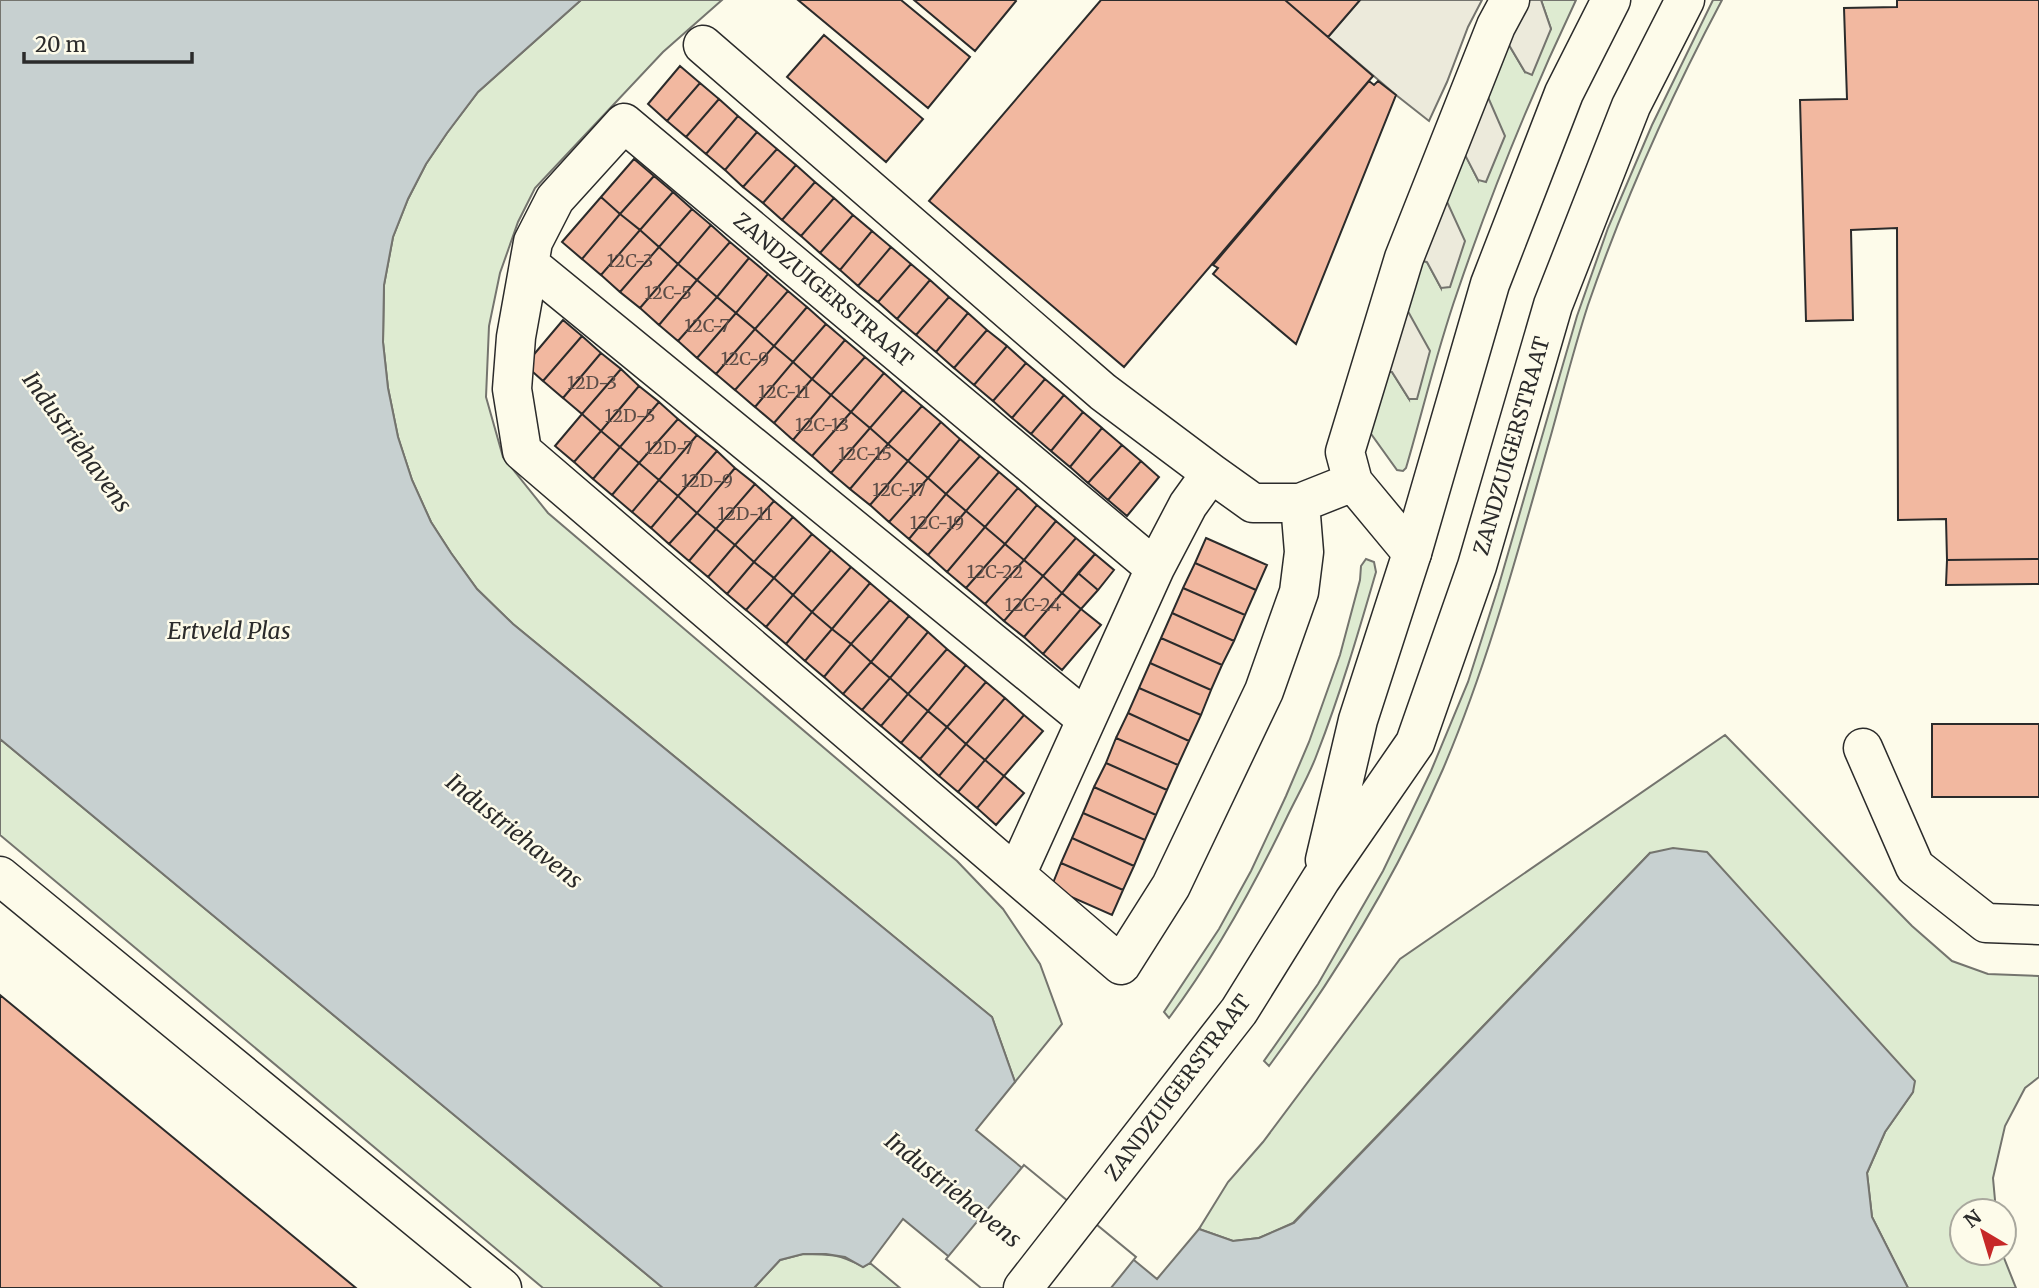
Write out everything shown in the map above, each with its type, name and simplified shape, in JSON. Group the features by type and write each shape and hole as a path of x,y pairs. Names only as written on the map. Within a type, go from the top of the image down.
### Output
{"main road":[{"path":"1412,553 1353,482 1345,452 1404,258 1496,26 1510,0"},
{"name":"ZANDZUIGERSTRAAT","path":"1321,879 1358,720 1412,553 1490,284 1564,93 1611,0"},
{"name":"ZANDZUIGERSTRAAT","path":"1023,1288 1239,1011 1321,879 1415,744 1477,566 1553,305 1631,106 1685,0"},
{"path":"703,45 1103,392 1253,503 1300,503 1353,482"},
{"name":"ZANDZUIGERSTRAAT","path":"1155,568 624,123 555,199 533,242 516,337 512,388 522,452 1121,965 1171,886 1264,691 1299,592 1304,552 1300,503"},
{"path":"529,264 1086,719"},
{"path":"1016,875 1155,568 1188,505 1211,473"},
{"path":"1863,748 1915,867 1986,923 2039,925"},
{"path":"0,876 502,1288"}],"green space":[{"path":"581,0 722,0 663,52 535,188 518,222 500,273 489,326 486,397 503,457 548,513 957,861 1003,909 1040,964 1062,1024 1015,1082 992,1017 513,624 477,589 431,522 412,480 398,437 388,388 383,342 384,285 393,237 426,164 478,92"},
{"path":"1541,0 1576,0 1498,181 1443,336 1406,468 1403,471 1397,470 1369,431 1385,372 1392,372 1409,399 1405,306 1420,260 1427,262 1441,288 1443,193 1465,154 1478,180 1484,88 1509,45 1525,72 1551,29"},
{"path":"1713,0 1722,0 1649,150 1588,305 1502,604 1475,687 1443,769 1386,885 1342,959 1269,1066 1264,1061 1318,984 1383,871 1431,771 1468,682 1577,316 1608,228 1652,125"},
{"path":"1366,559 1374,562 1376,572 1341,687 1314,762 1261,870 1233,920 1169,1018 1164,1012 1219,929 1251,871 1286,796 1309,742 1340,655 1360,580 1361,566"},
{"path":"1725,735 1912,926 1952,961 1988,974 2039,976 2039,1077 2025,1088 2005,1126 1993,1178 1995,1197 1948,1197 1948,1267 2008,1267 2016,1288 1908,1288 1872,1217 1867,1173 1885,1132 1913,1092 1650,853 1293,1223 1259,1238 1233,1241 1199,1229 1228,1182 1263,1142 1400,959"},
{"path":"0,739 663,1288 543,1288 0,835"},
{"path":"803,1254 848,1259 863,1267 870,1263 900,1288 754,1288 780,1260"}],"shaded area":[{"path":"1360,0 1482,0 1429,121 1328,37"},
{"path":"1524,0 1541,0 1551,29 1532,75 1525,72 1509,45 1503,45"},
{"path":"1484,88 1505,136 1486,182 1478,180 1465,155"},
{"path":"1443,193 1465,241 1450,287 1441,288 1427,262 1420,260"},
{"path":"1405,306 1430,351 1417,399 1409,399 1392,372 1385,372"}],"water":[{"name":"Ertveld Plas","path":"0,0 581,0 478,92 426,164 393,237 384,285 383,342 388,388 398,437 412,480 431,522 451,553 477,589 513,624 992,1017 1015,1082 976,1130 1157,1279 1199,1229 1233,1241 1259,1238 1294,1223 1650,853 1673,848 1707,852 1915,1081 1913,1092 1885,1132 1867,1173 1872,1217 1908,1288 987,1288 903,1219 870,1263 863,1267 845,1257 803,1254 780,1260 754,1288 663,1288 0,739"}],"pier":[{"path":"1024,1165 1136,1257 1111,1288 981,1288 946,1259"}],"building":[{"path":"798,0 901,0 970,57 928,108"},
{"path":"914,0 1015,0 1016,1 975,51"},
{"path":"1101,0 1285,0 1373,76 1124,367 929,201"},
{"path":"1285,0 1360,0 1328,37"},
{"path":"1897,0 2039,0 2039,559 1947,560 1946,519 1898,520 1897,228 1851,230 1853,320 1806,321 1800,100 1847,99 1844,8 1897,7"},
{"path":"824,35 923,119 886,162 787,77"},
{"path":"680,66 700,83 667,121 648,104"},
{"path":"1369,81 1374,85 1378,81 1396,95 1296,344 1213,274 1218,268 1213,265"},
{"path":"700,83 719,99 686,137 667,121"},
{"path":"719,99 738,116 706,154 686,137"},
{"path":"738,116 757,132 725,170 706,154"},
{"path":"757,132 777,149 743,187 725,170"},
{"path":"777,149 796,165 763,203 743,187"},
{"path":"634,159 654,176 620,214 601,197"},
{"path":"796,165 815,182 782,220 763,203"},
{"path":"654,176 673,192 640,230 620,214"},
{"path":"815,182 834,198 801,236 782,220"},
{"path":"673,192 692,209 659,247 640,230"},
{"path":"601,197 620,214 582,259 562,242"},
{"path":"834,198 853,215 820,253 801,236"},
{"path":"692,209 711,225 678,264 659,247"},
{"path":"620,214 640,230 601,275 582,259"},
{"path":"853,215 872,231 840,270 820,253"},
{"path":"711,225 730,242 697,280 678,264"},
{"path":"640,230 659,247 620,292 601,275"},
{"path":"872,231 891,247 858,286 840,270"},
{"path":"730,242 749,258 717,297 697,280"},
{"path":"659,247 678,264 640,308 620,292"},
{"path":"891,247 911,264 878,302 858,286"},
{"path":"749,258 768,274 736,313 717,297"},
{"path":"678,264 697,280 659,325 640,308"},
{"path":"911,264 930,280 897,319 878,302"},
{"path":"768,274 788,291 755,329 736,313"},
{"path":"697,280 717,297 678,341 659,325"},
{"path":"930,280 949,297 916,335 897,319"},
{"path":"788,291 807,307 774,346 755,329"},
{"path":"717,297 736,313 697,358 678,341"},
{"path":"949,297 968,313 936,352 916,335"},
{"path":"807,307 826,324 793,362 774,346"},
{"path":"736,313 755,329 716,374 697,358"},
{"path":"968,313 987,330 954,368 936,352"},
{"path":"563,320 582,336 543,381 525,365"},
{"path":"826,324 845,340 812,379 793,362"},
{"path":"755,329 774,346 735,390 716,374"},
{"path":"987,330 1007,346 974,385 954,368"},
{"path":"582,336 601,353 563,398 543,381"},
{"path":"845,340 865,357 831,395 812,379"},
{"path":"774,346 793,362 755,407 735,390"},
{"path":"1007,346 1026,363 993,401 974,385"},
{"path":"601,353 621,369 582,414 563,398"},
{"path":"865,357 884,373 851,412 831,395"},
{"path":"793,362 812,379 774,423 755,407"},
{"path":"1026,363 1045,379 1012,418 993,401"},
{"path":"621,369 639,386 601,431 582,414"},
{"path":"884,373 903,390 870,428 851,412"},
{"path":"812,379 831,395 793,440 774,423"},
{"path":"1045,379 1064,395 1031,434 1012,418"},
{"path":"639,386 659,402 620,447 601,431"},
{"path":"903,390 922,406 888,444 870,428"},
{"path":"831,395 851,412 812,456 793,440"},
{"path":"1064,395 1083,412 1051,451 1031,434"},
{"path":"659,402 678,419 639,463 620,447"},
{"path":"922,406 941,422 908,461 888,444"},
{"path":"851,412 870,428 831,473 812,456"},
{"path":"1083,412 1102,428 1070,467 1051,451"},
{"path":"582,414 601,431 574,462 555,446"},
{"path":"678,419 697,435 659,480 639,463"},
{"path":"941,422 960,439 928,478 908,461"},
{"path":"870,428 888,444 850,489 831,473"},
{"path":"1102,428 1122,445 1088,483 1070,467"},
{"path":"601,431 620,447 593,479 574,462"},
{"path":"697,435 717,451 678,496 659,480"},
{"path":"960,439 980,456 946,494 928,478"},
{"path":"888,444 908,461 870,505 850,489"},
{"path":"1122,445 1141,461 1108,500 1088,483"},
{"path":"620,447 639,463 612,495 593,479"},
{"path":"717,451 735,468 697,513 678,496"},
{"path":"980,456 999,472 966,511 946,494"},
{"path":"908,461 928,478 889,522 870,505"},
{"path":"1141,461 1159,477 1127,516 1108,500"},
{"path":"639,463 659,480 632,512 612,495"},
{"path":"735,468 755,484 716,529 697,513"},
{"path":"999,472 1018,488 985,527 966,511"},
{"path":"928,478 946,494 909,539 889,522"},
{"path":"659,480 678,496 651,528 632,512"},
{"path":"755,484 774,501 735,545 716,529"},
{"path":"1018,488 1037,505 1005,544 985,527"},
{"path":"946,494 966,511 928,555 909,539"},
{"path":"678,496 697,513 669,544 651,528"},
{"path":"774,501 793,517 754,562 735,545"},
{"path":"1037,505 1056,521 1024,560 1005,544"},
{"path":"966,511 985,527 947,572 928,555"},
{"path":"697,513 716,529 689,561 669,544"},
{"path":"793,517 812,534 774,578 754,562"},
{"path":"1056,521 1076,538 1043,576 1024,560"},
{"path":"985,527 1005,544 966,588 947,572"},
{"path":"716,529 735,545 708,577 689,561"},
{"path":"812,534 831,550 793,595 774,578"},
{"path":"1076,538 1095,554 1062,593 1043,576"},
{"path":"1206,538 1267,565 1256,590 1195,563"},
{"path":"1005,544 1024,560 985,604 966,588"},
{"path":"735,545 754,562 727,594 708,577"},
{"path":"831,550 851,567 812,612 793,595"},
{"path":"1095,554 1114,570 1098,590 1078,573"},
{"path":"2039,559 2039,584 1946,585 1947,560"},
{"path":"1024,560 1043,576 1004,621 985,604"},
{"path":"754,562 774,578 746,610 727,594"},
{"path":"1195,563 1256,590 1245,615 1183,588"},
{"path":"851,567 870,583 832,629 812,612"},
{"path":"1078,573 1098,590 1081,609 1062,593"},
{"path":"1043,576 1062,593 1024,637 1004,621"},
{"path":"774,578 793,595 766,627 746,610"},
{"path":"870,583 890,600 851,644 832,629"},
{"path":"1183,588 1245,615 1234,641 1172,613"},
{"path":"1062,593 1081,609 1043,654 1024,637"},
{"path":"793,595 812,612 786,644 766,627"},
{"path":"890,600 909,616 871,662 851,644"},
{"path":"1081,609 1101,625 1062,670 1043,654"},
{"path":"812,612 832,629 805,661 786,644"},
{"path":"1172,613 1234,641 1222,665 1161,638"},
{"path":"909,616 928,632 890,678 871,662"},
{"path":"832,629 851,644 824,677 805,661"},
{"path":"928,632 947,649 908,694 890,678"},
{"path":"1161,638 1222,665 1211,690 1150,663"},
{"path":"851,644 871,662 843,694 824,677"},
{"path":"947,649 966,665 928,711 908,694"},
{"path":"871,662 890,678 862,710 843,694"},
{"path":"1150,663 1211,690 1201,715 1139,688"},
{"path":"966,665 986,682 947,727 928,711"},
{"path":"890,678 908,694 881,726 862,710"},
{"path":"986,682 1005,698 966,744 947,727"},
{"path":"1139,688 1201,715 1189,741 1128,713"},
{"path":"908,694 928,711 901,743 881,726"},
{"path":"1005,698 1024,715 985,760 966,744"},
{"path":"928,711 947,727 920,759 901,743"},
{"path":"1128,713 1189,741 1178,765 1116,738"},
{"path":"1024,715 1043,731 1004,776 985,760"},
{"path":"1932,724 2039,724 2039,797 1932,797"},
{"path":"947,727 966,744 939,776 920,759"},
{"path":"1116,738 1178,765 1167,790 1106,763"},
{"path":"966,744 985,760 958,792 939,776"},
{"path":"985,760 1004,776 977,808 958,792"},
{"path":"1106,763 1167,790 1156,815 1094,787"},
{"path":"1004,776 1024,793 996,825 977,808"},
{"path":"1094,787 1156,815 1145,840 1083,813"},
{"path":"1083,813 1145,840 1134,866 1072,838"},
{"path":"1072,838 1134,866 1123,890 1061,863"},
{"path":"1061,863 1123,890 1112,915 1051,888"},
{"path":"0,995 356,1288 0,1288"}],"water label":[{"name":"Industriehavens","path":"77,442"},
{"name":"Industriehavens","path":"514,831"},
{"name":"Industriehavens","path":"953,1190"}]}
